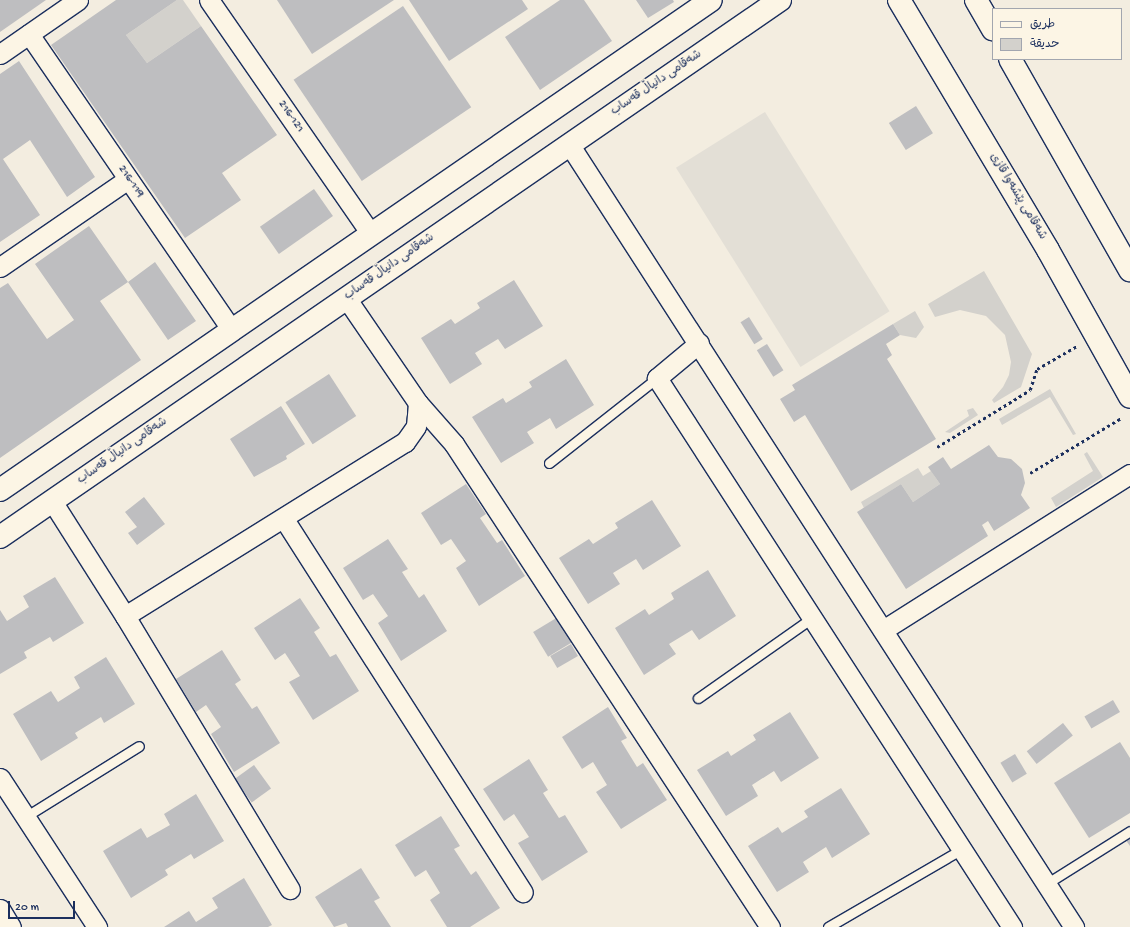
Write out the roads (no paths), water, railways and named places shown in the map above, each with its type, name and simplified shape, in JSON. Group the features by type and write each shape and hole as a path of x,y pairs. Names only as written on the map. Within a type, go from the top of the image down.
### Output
{"main road":[{"name":"شەقامی دانیاڵ قەساب","path":"0,537 780,0"},
{"name":"شەقامی پێشەوا قازی","path":"899,0 1048,250 1096,336 1127,407"},
{"path":"976,0 992,28"},
{"path":"0,490 708,1"},
{"path":"1011,60 1130,270"}],"street":[{"path":"0,54 78,0"},
{"name":"216-121","path":"210,0 371,234"},
{"name":"216-119","path":"28,34 232,330"},
{"path":"569,144 699,343 1074,927"},
{"path":"0,267 128,179"},
{"path":"346,298 418,403 454,444 770,927"},
{"path":"699,343 657,378 1012,927"},
{"path":"125,616 284,519 405,442 416,426 418,403"},
{"path":"883,630 1130,474"},
{"path":"52,501 125,616 290,889"},
{"path":"284,519 523,892"},
{"path":"0,778 97,927"},
{"path":"0,908 11,927"}],"lane":[{"path":"549,463 657,378"},
{"path":"698,698 812,618"},
{"path":"25,817 138,746"},
{"path":"1046,884 1130,831"},
{"path":"828,927 962,849"}]}
